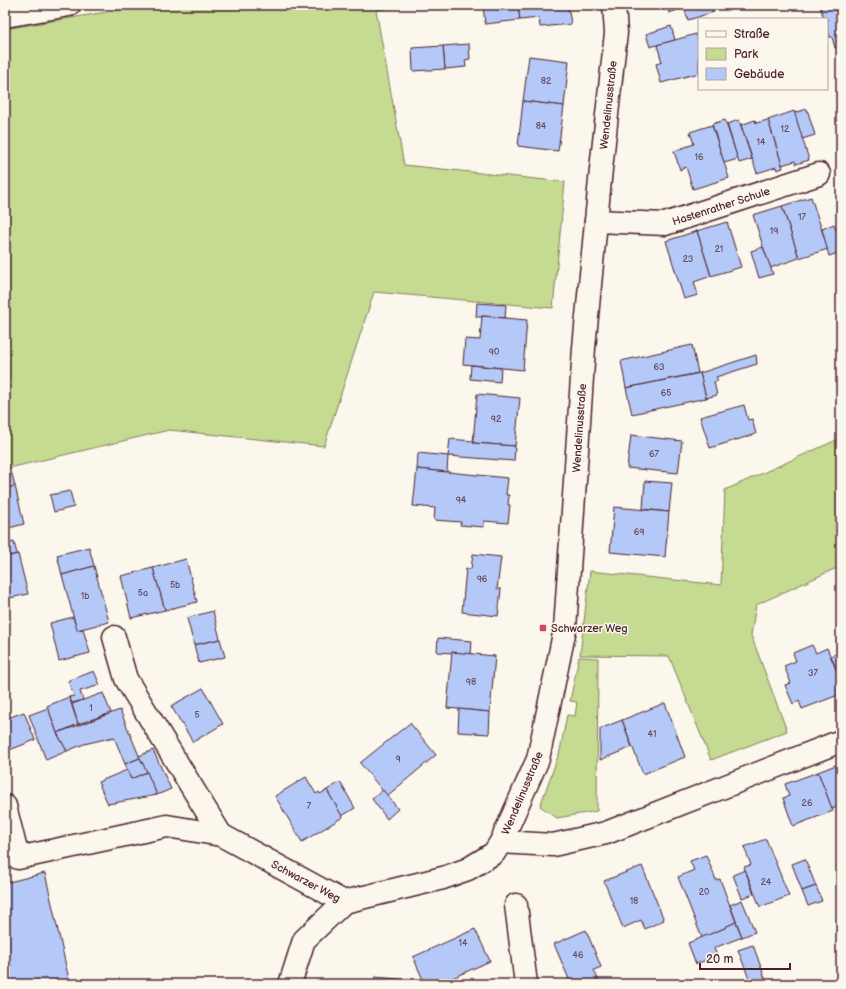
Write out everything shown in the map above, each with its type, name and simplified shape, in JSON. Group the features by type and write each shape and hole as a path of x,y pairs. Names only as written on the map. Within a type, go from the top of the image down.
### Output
{"street":[{"path":"5,16 69,5"},
{"name":"Wendelinusstraße","path":"501,842 538,759 565,629 584,348 616,33 614,5"},
{"name":"Hastenrather Schule","path":"596,221 665,224 819,174"},
{"path":"114,637 126,680 221,835"},
{"path":"501,842 553,844 606,833 841,741"},
{"name":"Schwarzer Weg","path":"5,806 18,858 167,826 221,835 344,902 443,878 468,869 494,853 501,842"},
{"path":"290,984 304,940 344,902"},
{"path":"516,905 526,984"}],"green space":[{"path":"148,5 411,5 376,10 404,165 565,182 553,308 374,292 324,446 169,430 5,469 5,29"},
{"path":"841,438 841,566 756,605 751,635 787,731 711,760 669,656 580,655 590,571 721,585 725,490"},
{"path":"579,657 598,658 597,811 557,818 540,806 560,751 567,715 575,716 577,702 570,701"}],"building":[{"path":"483,5 518,5 520,20 485,24"},
{"path":"518,5 568,5 571,24 540,27 539,18 520,20"},
{"path":"667,5 692,5 669,13"},
{"path":"692,5 712,5 714,12 688,20 684,8"},
{"path":"841,5 841,46 835,48 832,37 830,37 828,31 828,18 824,18 820,6"},
{"path":"671,26 675,40 650,47 646,34"},
{"path":"696,34 698,39 698,73 661,83 656,64 662,62 657,45"},
{"path":"469,44 470,59 465,60 466,67 445,69 443,46"},
{"path":"443,46 445,69 413,71 412,48"},
{"path":"529,56 569,61 564,106 523,101"},
{"path":"523,101 564,106 558,151 518,146"},
{"path":"807,109 815,135 802,139 794,113"},
{"path":"794,111 809,160 796,164 795,161 782,165 768,120"},
{"path":"725,120 738,159 724,163 712,124"},
{"path":"739,120 752,159 739,163 727,124"},
{"path":"755,120 756,123 768,120 783,168 777,170 776,167 757,173 741,125"},
{"path":"712,125 729,178 693,189 686,167 680,170 674,151 694,144 690,132"},
{"path":"811,197 828,249 799,258 782,206"},
{"path":"782,206 799,258 770,268 753,215"},
{"path":"727,222 741,267 711,276 697,231"},
{"path":"834,224 841,246 841,252 829,256 822,229"},
{"path":"697,231 711,276 694,282 698,295 684,299 666,241"},
{"path":"763,247 773,274 759,278 751,251"},
{"path":"477,303 506,305 505,318 482,316 476,317"},
{"path":"482,316 527,320 523,370 463,364 465,339 480,340"},
{"path":"692,345 698,373 626,388 621,361"},
{"path":"756,355 757,364 716,377 718,381 714,382 717,395 706,398 700,373"},
{"path":"471,365 501,368 500,382 470,379"},
{"path":"700,373 706,398 632,414 626,388"},
{"path":"477,394 520,398 515,446 473,443"},
{"path":"744,405 748,420 752,419 756,434 710,448 700,417"},
{"path":"631,435 682,441 678,473 627,468"},
{"path":"450,439 473,441 473,443 515,446 514,461 448,456"},
{"path":"418,453 448,456 447,472 417,469"},
{"path":"417,469 508,478 506,495 509,495 508,505 510,505 508,523 484,521 484,527 460,525 461,522 434,520 435,508 413,506"},
{"path":"12,474 15,486 5,489 5,476"},
{"path":"645,481 672,483 669,512 643,509"},
{"path":"15,486 24,524 5,529 5,489"},
{"path":"70,491 74,507 54,512 50,495"},
{"path":"614,507 669,512 665,557 610,552"},
{"path":"14,542 17,554 5,557 5,544"},
{"path":"89,547 94,566 62,575 57,555"},
{"path":"18,554 28,594 5,599 5,557"},
{"path":"473,554 501,557 497,589 501,589 498,616 462,612 466,569 471,569"},
{"path":"186,559 197,602 165,610 153,568"},
{"path":"94,566 109,622 77,630 62,575"},
{"path":"153,568 165,610 131,618 121,576"},
{"path":"213,611 220,639 194,645 187,618"},
{"path":"73,617 77,630 83,629 90,653 59,661 50,623"},
{"path":"438,638 472,641 471,654 437,652"},
{"path":"220,639 225,657 199,663 194,645"},
{"path":"812,645 816,653 827,648 841,681 841,694 802,709 799,701 793,704 785,685 791,683 784,666 796,661 793,653"},
{"path":"452,652 495,656 490,712 447,708"},
{"path":"841,652 841,681 831,656"},
{"path":"94,671 100,685 80,691 83,700 72,703 69,697 74,696 68,681"},
{"path":"203,688 223,724 193,742 171,706"},
{"path":"103,693 111,713 78,724 72,704"},
{"path":"69,697 78,724 57,733 47,706"},
{"path":"665,703 685,757 643,774 622,720"},
{"path":"48,708 57,733 67,751 46,760 29,715"},
{"path":"459,709 490,712 489,734 458,732"},
{"path":"120,710 140,758 125,764 114,737 84,744 67,751 57,733"},
{"path":"24,712 35,740 7,751 5,746 5,719"},
{"path":"622,720 632,747 600,760 600,729"},
{"path":"410,723 436,755 387,796 360,763"},
{"path":"153,750 171,789 157,795 139,756"},
{"path":"140,758 147,772 131,779 125,764"},
{"path":"841,763 841,805 832,809 818,772"},
{"path":"127,770 131,779 147,772 157,795 108,804 98,782"},
{"path":"818,772 833,811 793,826 783,798 789,796 785,784"},
{"path":"306,777 316,794 319,792 320,794 327,790 343,817 302,842 275,796"},
{"path":"340,782 355,808 342,816 327,790"},
{"path":"383,790 398,809 387,819 372,799"},
{"path":"766,839 789,896 760,907 744,867 751,865 744,847"},
{"path":"706,855 716,880 720,879 736,922 702,938 678,877 694,870 690,861"},
{"path":"805,859 816,886 802,891 792,864"},
{"path":"642,866 664,920 645,929 641,920 623,928 604,881"},
{"path":"745,870 754,894 742,898 733,875"},
{"path":"45,873 70,984 5,984 5,883"},
{"path":"816,886 822,901 808,906 802,891"},
{"path":"742,900 755,932 742,937 730,905"},
{"path":"736,922 742,937 714,948 717,956 696,964 688,943"},
{"path":"475,929 490,961 439,984 425,984 413,957"},
{"path":"586,930 601,967 594,970 600,984 571,984 554,944"},
{"path":"753,945 767,984 751,984 738,950"},
{"path":"375,977 424,981 424,984 375,984"}],"place":[{"name":"Schwarzer Weg","path":"543,628"}]}
